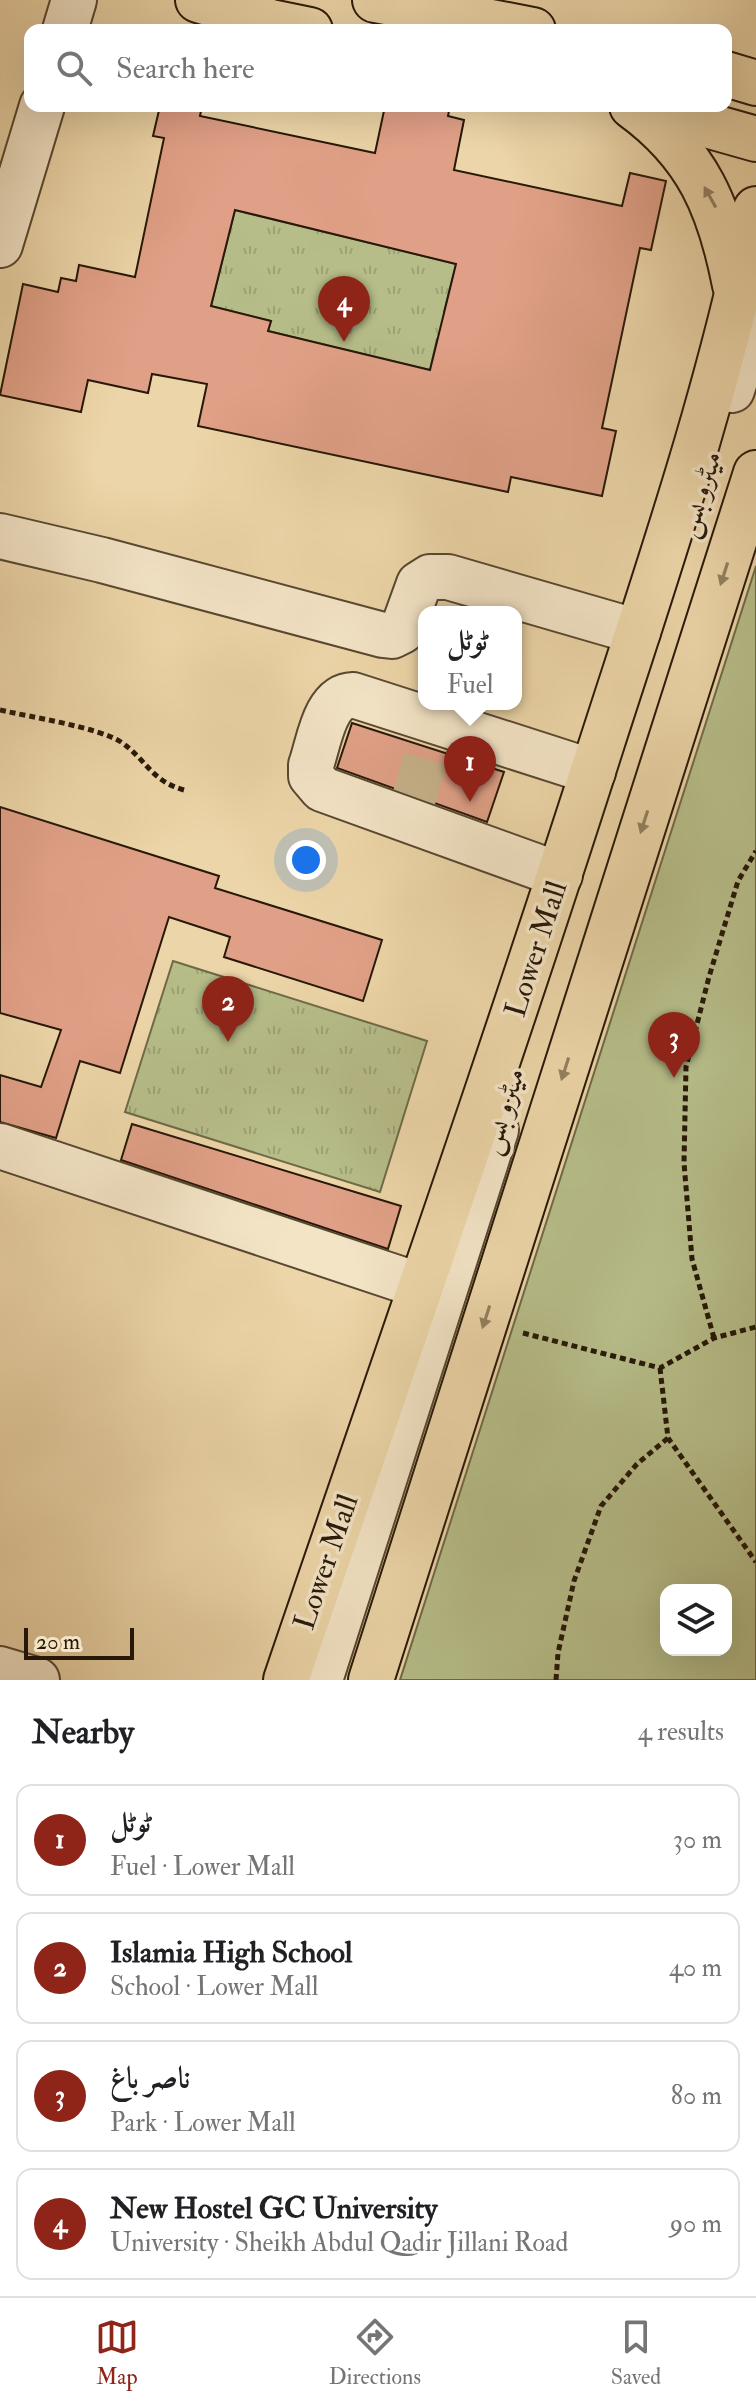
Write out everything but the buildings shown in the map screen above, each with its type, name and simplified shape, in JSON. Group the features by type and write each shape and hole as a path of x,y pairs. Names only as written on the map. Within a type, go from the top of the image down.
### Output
{"main road":[{"path":"198,0 281,24"},
{"path":"375,0 501,24"},
{"path":"732,76 756,83"},
{"path":"642,112 676,145 716,208 747,306"},
{"path":"657,112 756,139"},
{"name":"Lower Mall","path":"286,1680 560,875 747,306 756,209"},
{"path":"371,1680 756,473"}],"street":[{"path":"67,24 74,0"},
{"path":"0,245 40,112"},
{"name":"میٹرو بس","path":"320,1680 747,306"},
{"path":"0,536 383,635 392,636 402,631 419,584 436,576 638,632"},
{"path":"560,875 410,810 322,789 311,776 311,765 328,715 341,696 353,695 433,735 593,772"},
{"path":"0,1146 421,1286"},
{"path":"0,1669 37,1680"}],"path":[{"path":"0,710 85,729 120,742 167,785 184,790"},
{"path":"714,1338 692,1259 684,1163 686,1067 738,881 756,851"},
{"path":"484,1323 660,1368 714,1338 756,1327"},
{"path":"660,1368 668,1438 756,1562"},
{"path":"556,1680 558,1653 574,1581 601,1506 637,1464 668,1438"}],"green space":[{"path":"235,210 456,264 444,312 447,315 443,337 437,339 430,370 268,331 271,321 211,306"},
{"path":"756,566 756,1680 400,1680"},
{"path":"173,961 427,1041 380,1192 125,1112"}],"tunnel":[{"path":"413,801 429,748"}],"place":[{"name":"New Hostel GC University","path":"344,342"},
{"name":"ٹوٹل","path":"470,802"},
{"name":"Islamia High School","path":"228,1042"},
{"name":"ناصر باغ","path":"674,1078"}]}
